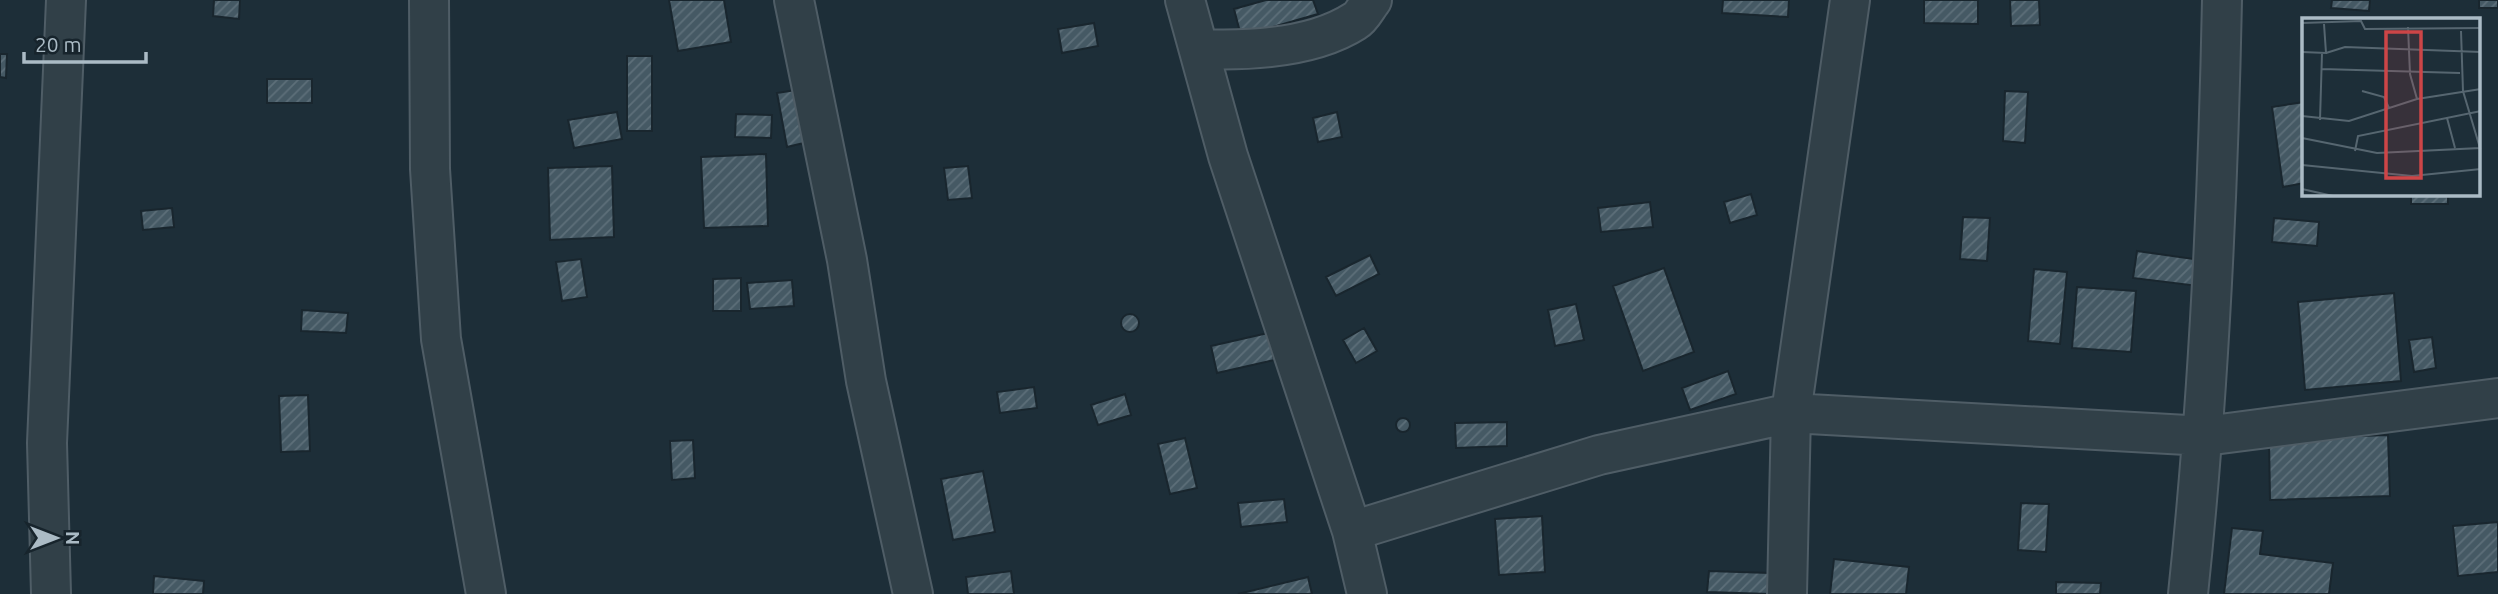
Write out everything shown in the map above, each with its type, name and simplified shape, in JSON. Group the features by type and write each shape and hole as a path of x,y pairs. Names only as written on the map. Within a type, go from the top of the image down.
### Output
{"street":[{"path":"51,594 47,443 66,0"},
{"path":"429,0 430,169 441,339 486,594"},
{"path":"794,0 848,260 866,381 913,594"},
{"path":"1185,0 1228,156 1352,531 1367,594"},
{"path":"1199,49 1232,50 1297,44 1356,21 1372,0"},
{"path":"1787,594 1791,413 1850,0"},
{"path":"2189,594 2205,436 2219,146 2222,0"},
{"path":"1352,531 1599,455 1791,413 2205,436 2498,398"}],"building":[{"path":"214,0 240,0 239,19 213,16"},
{"path":"669,0 724,0 731,42 678,51"},
{"path":"1266,0 1313,0 1318,14 1241,36 1234,9"},
{"path":"1723,0 1789,0 1788,17 1722,13"},
{"path":"1924,0 1978,0 1978,24 1924,23"},
{"path":"2010,0 2039,0 2040,25 2011,26"},
{"path":"2332,0 2370,0 2369,11 2331,8"},
{"path":"2479,0 2498,0 2498,8 2479,8"},
{"path":"1094,23 1098,46 1062,53 1058,29"},
{"path":"0,54 7,54 6,78 0,77"},
{"path":"627,56 652,56 652,131 627,131"},
{"path":"267,79 312,79 312,103 267,103"},
{"path":"802,89 812,141 787,147 777,93"},
{"path":"2005,91 2028,92 2025,143 2003,141"},
{"path":"2302,102 2302,183 2283,187 2272,107"},
{"path":"617,112 622,139 574,148 568,120"},
{"path":"1337,112 1342,137 1318,142 1313,118"},
{"path":"736,114 772,115 771,138 735,137"},
{"path":"766,154 768,226 704,228 701,157"},
{"path":"612,166 614,237 550,240 548,168"},
{"path":"968,166 972,198 948,200 944,168"},
{"path":"1751,194 1757,215 1730,223 1724,202"},
{"path":"2411,196 2448,196 2448,204 2411,204"},
{"path":"1650,202 1653,227 1601,232 1598,208"},
{"path":"172,208 174,227 143,230 141,211"},
{"path":"1963,217 1990,218 1987,261 1960,259"},
{"path":"2274,218 2319,222 2317,246 2272,242"},
{"path":"2137,251 2201,260 2198,286 2133,278"},
{"path":"1370,255 1379,274 1336,296 1326,277"},
{"path":"581,259 587,297 562,301 556,262"},
{"path":"1664,268 1694,352 1643,371 1613,286"},
{"path":"2034,269 2067,272 2060,344 2028,341"},
{"path":"741,278 741,311 713,311 713,279"},
{"path":"792,280 794,306 750,309 747,283"},
{"path":"2077,287 2136,291 2131,352 2072,348"},
{"path":"2394,293 2401,381 2305,390 2298,302"},
{"path":"1576,304 1584,340 1555,346 1548,310"},
{"path":"302,310 348,313 346,333 301,331"},
{"path":"1130,314 1136,317 1139,323 1136,329 1130,332 1124,329 1121,323 1124,317"},
{"path":"1364,328 1377,351 1356,363 1343,340"},
{"path":"1268,333 1274,360 1217,373 1211,346"},
{"path":"2432,337 2436,368 2414,372 2409,340"},
{"path":"1728,371 1736,394 1690,410 1682,388"},
{"path":"1034,387 1037,408 1000,413 997,392"},
{"path":"1125,394 1131,415 1098,425 1091,405"},
{"path":"308,395 310,451 281,452 279,396"},
{"path":"1403,418 1408,420 1408,430 1403,432 1398,430 1396,425 1398,420"},
{"path":"1507,422 1507,446 1456,448 1455,423"},
{"path":"2388,435 2390,496 2270,500 2269,439"},
{"path":"1185,438 1197,488 1170,494 1158,444"},
{"path":"693,440 695,478 672,480 670,441"},
{"path":"983,471 995,532 953,540 941,479"},
{"path":"1284,499 1287,522 1241,527 1238,503"},
{"path":"2021,503 2049,504 2046,552 2018,550"},
{"path":"1542,516 1545,572 1499,575 1495,519"},
{"path":"2498,522 2498,572 2458,576 2453,526"},
{"path":"2232,528 2263,531 2260,554 2333,563 2329,594 2224,594"},
{"path":"1834,559 1909,567 1906,594 1830,594"},
{"path":"1011,571 1014,594 968,594 966,577"},
{"path":"1709,571 1771,573 1770,594 1707,592"},
{"path":"154,576 204,581 203,594 153,594"},
{"path":"1308,577 1312,594 1238,594"},
{"path":"2056,582 2101,583 2100,594 2056,594"}]}
